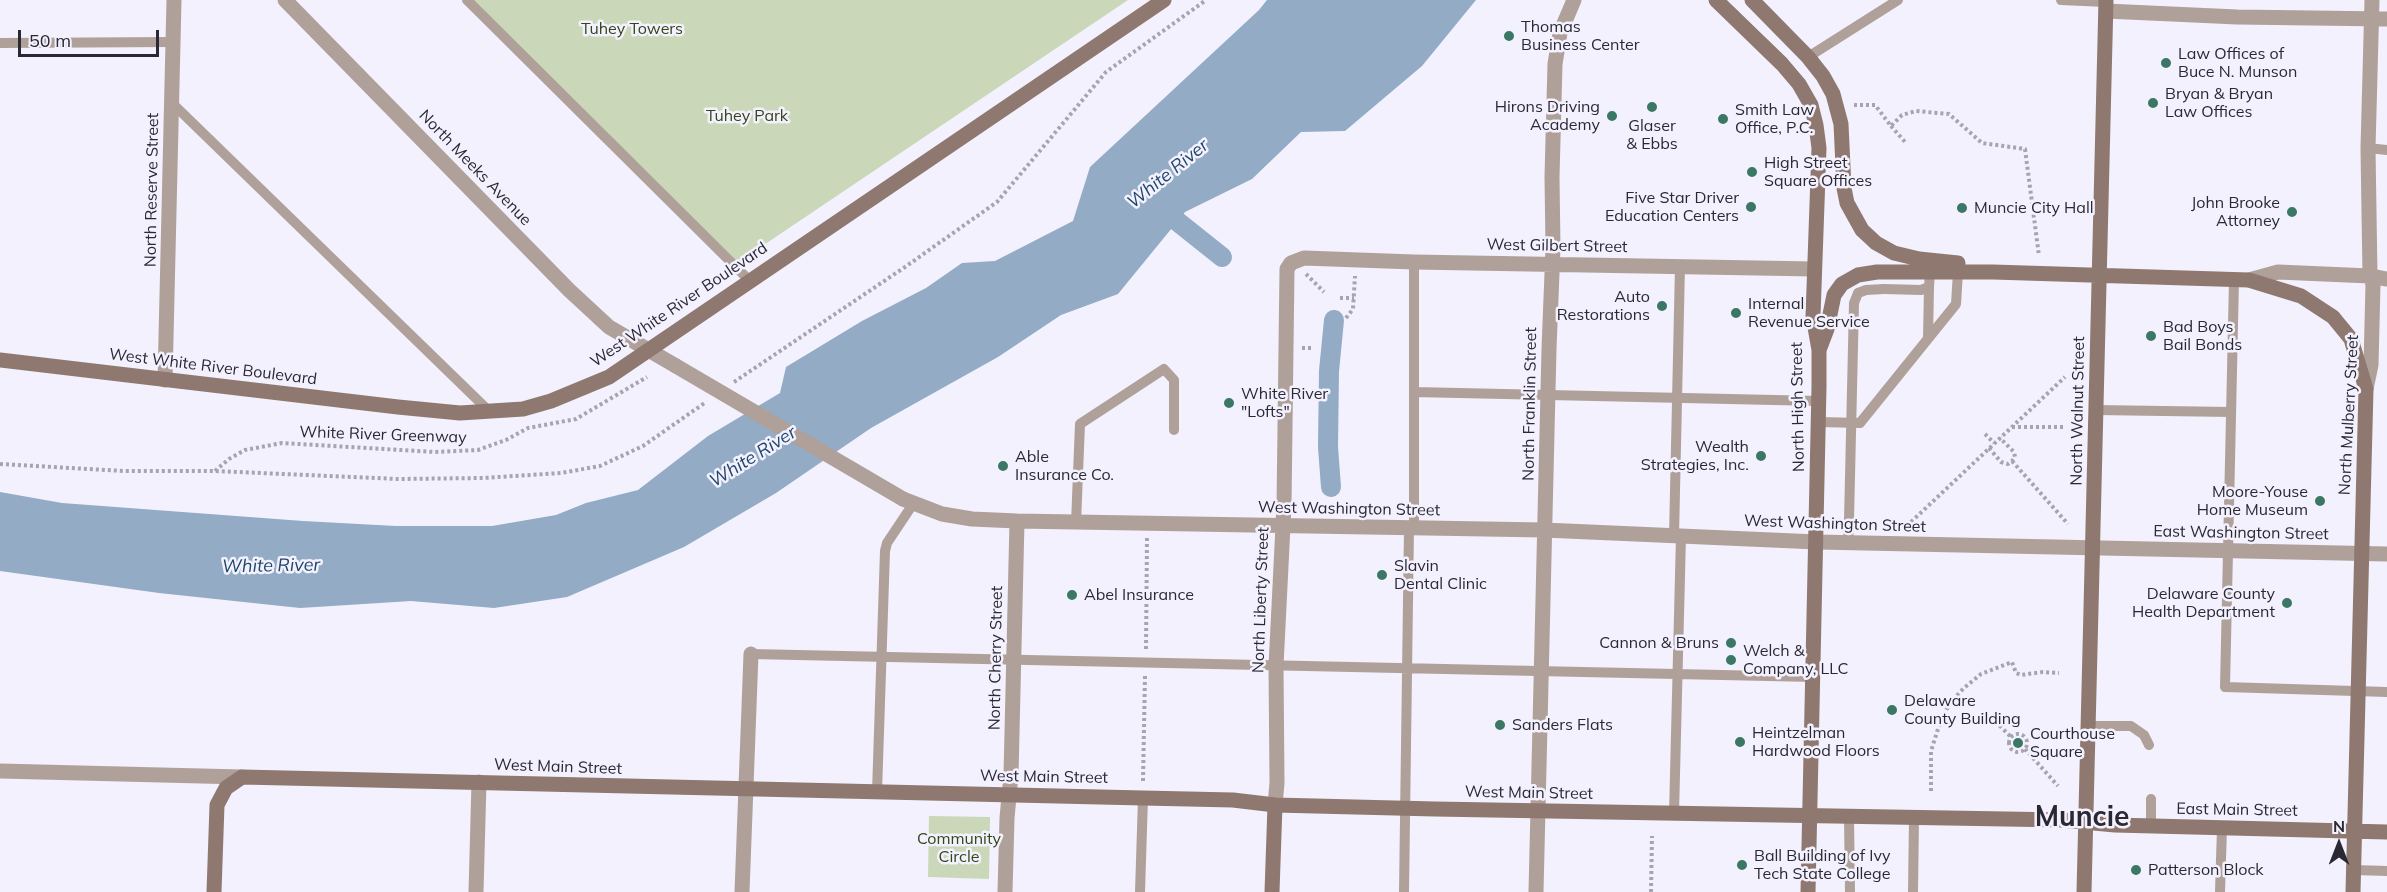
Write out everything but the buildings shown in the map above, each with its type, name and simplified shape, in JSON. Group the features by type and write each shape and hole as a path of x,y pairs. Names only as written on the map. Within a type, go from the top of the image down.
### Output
{"main road":[{"name":"West White River Boulevard","path":"0,360 460,413 523,409 583,389 609,376 1164,0"},
{"name":"North High Street","path":"1716,0 1782,64 1799,84 1811,105 1819,148 1813,316 1819,350 1819,422 1808,892"},
{"path":"1752,0 1808,57 1833,94 1841,124 1845,196 1862,230 1876,243 1894,253 1919,259 1963,263 1993,272"},
{"name":"North Walnut Street","path":"2084,892 2106,4"},
{"path":"1819,350 1827,329 1834,295 1842,284 1858,275 1877,272 1929,279 1958,272 1993,272 2241,280 2301,296 2333,316 2351,339 2366,389"},
{"name":"North Mulberry Street","path":"2353,892 2366,389"},
{"path":"214,892 217,806 226,789 242,777"},
{"name":"West Main Street","path":"242,777 1233,800 1275,805 1538,812 2062,820 2086,823"},
{"path":"1272,892 1275,805"},
{"name":"East Main Street","path":"2086,823 2387,832"}],"street":[{"name":"North Reserve Street","path":"165,380 174,0"},
{"name":"North Meeks Avenue","path":"285,0 569,290 609,327 649,349"},
{"name":"North Franklin Street","path":"1536,892 1555,60 1560,33 1574,0"},
{"name":"North Mulberry Street","path":"2366,389 2371,365 2373,284 2370,276 2368,148 2379,19 2372,0"},
{"path":"2106,4 2237,17 2379,19"},
{"name":"West Gilbert Street","path":"1302,266 1414,262 1814,269"},
{"name":"North Liberty Street","path":"1275,805 1277,783 1276,666 1282,525 1287,269 1291,263 1302,266"},
{"path":"2241,280 2278,272 2370,276 2387,279"},
{"name":"West Washington Street","path":"649,349 908,501 942,514 972,519 1076,523 1544,530 1817,542 2093,548"},
{"name":"North Cherry Street","path":"1005,892 1010,794 1017,521"},
{"name":"East Washington Street","path":"2093,548 2387,554"},
{"path":"742,892 751,654"},
{"name":"West Main Street","path":"0,771 242,777"},
{"path":"476,892 479,782"}],"lane":[{"path":"467,0 749,280"},
{"path":"1808,57 1898,0"},
{"path":"2061,0 2106,4"},
{"path":"0,43 173,42"},
{"path":"172,103 489,412"},
{"path":"2368,148 2387,150"},
{"path":"1404,892 1414,392 1414,262"},
{"path":"1674,814 1680,266"},
{"path":"1819,422 1860,423 1956,304 1958,272"},
{"path":"1928,339 1929,279"},
{"path":"1848,543 1854,303 1858,293 1866,290 1922,290 1929,279"},
{"path":"2241,280 2231,412 2225,687 2387,692"},
{"path":"1076,523 1080,424 1164,369 1174,380 1174,430"},
{"path":"1414,392 1819,401"},
{"path":"2096,410 2231,412"},
{"path":"877,792 885,551 908,501"},
{"path":"751,654 1814,677"},
{"path":"2088,726 2131,726 2144,735 2149,745"},
{"path":"1140,892 1143,798"},
{"path":"2151,799 2151,826"},
{"path":"1849,817 1850,892"},
{"path":"1913,892 1914,818"},
{"path":"2220,892 2222,828"},
{"path":"2354,870 2387,871"}],"path":[{"path":"1854,105 1875,105 1905,142"},
{"path":"1891,126 1902,116 1916,111 1935,111 1949,114 1982,143 2025,149 2039,256"},
{"path":"1302,266 1324,292"},
{"path":"1346,318 1353,309 1356,274"},
{"path":"1340,298 1354,298"},
{"path":"1302,348 1314,348"},
{"path":"1911,522 2065,376"},
{"name":"White River Greenway","path":"215,471 229,459 245,450 282,443 435,452 478,450 506,440 528,428 576,419 647,377"},
{"path":"2011,428 2063,427"},
{"path":"1985,434 1994,444"},
{"path":"1989,448 2001,462 2008,464 2012,461 2014,452 2000,438"},
{"path":"2012,461 2067,524"},
{"path":"1931,791 1931,751 1938,729 1949,704 1964,688 1981,674 2012,662 2016,674 2043,672 2059,674"},
{"path":"1991,717 2011,737"},
{"path":"2011,737 2019,734 2024,736 2027,743 2025,749"},
{"path":"2011,737 2009,743 2011,749 2016,752 2025,749"},
{"path":"2025,749 2058,786"},
{"path":"1651,892 1652,836"}],"green space":[{"name":"Tuhey Park","path":"467,0 1128,0 734,265"},
{"name":"Community Circle","path":"929,816 990,817 989,879 928,877"}],"water":[{"name":"White River","path":"1267,0 1476,0 1422,66 1345,131 1301,132 1252,179 1185,212 1118,294 1061,315 998,357 871,428 776,493 684,547 567,597 494,608 411,601 300,608 159,593 0,571 0,492 62,503 303,521 396,526 492,526 556,515 586,503 638,490 708,436 780,393 786,367 862,321 926,288 962,263 995,261 1073,221 1090,167"}],"waterway":[{"name":"White River","path":"1158,206 1222,257"},
{"path":"1331,487 1328,447 1329,371 1334,320"}],"place":[{"name":"Thomas Business Center","path":"1509,36"},
{"name":"Law Offices of Buce N. Munson","path":"2166,63"},
{"name":"Bryan & Bryan Law Offices","path":"2153,103"},
{"name":"Glaser & Ebbs","path":"1652,107"},
{"name":"Hirons Driving Academy","path":"1612,116"},
{"name":"Smith Law Office, P.C.","path":"1723,119"},
{"name":"High Street Square Offices","path":"1752,172"},
{"name":"Five Star Driver Education Centers","path":"1751,207"},
{"name":"Muncie City Hall","path":"1962,208"},
{"name":"John Brooke Attorney","path":"2292,212"},
{"name":"Auto Restorations","path":"1662,306"},
{"name":"Internal Revenue Service","path":"1736,313"},
{"name":"Bad Boys Bail Bonds","path":"2151,336"},
{"name":"White River \"Lofts\"","path":"1229,403"},
{"name":"Wealth Strategies, Inc.","path":"1761,456"},
{"name":"Able Insurance Co.","path":"1003,466"},
{"name":"Moore-Youse Home Museum","path":"2320,501"},
{"name":"Slavin Dental Clinic","path":"1382,575"},
{"name":"Abel Insurance","path":"1072,595"},
{"name":"Delaware County Health Department","path":"2287,603"},
{"name":"Cannon & Bruns","path":"1731,643"},
{"name":"Welch & Company, LLC","path":"1731,660"},
{"name":"Delaware County Building","path":"1892,710"},
{"name":"Sanders Flats","path":"1500,725"},
{"name":"Heintzelman Hardwood Floors","path":"1740,742"},
{"name":"Courthouse Square","path":"2018,743"},
{"name":"Ball Building of Ivy Tech State College","path":"1742,865"},
{"name":"Patterson Block","path":"2136,870"}],"district":[{"name":"Muncie","path":"2082,818"}],"park label":[{"name":"Tuhey Towers","path":"632,29"}]}
